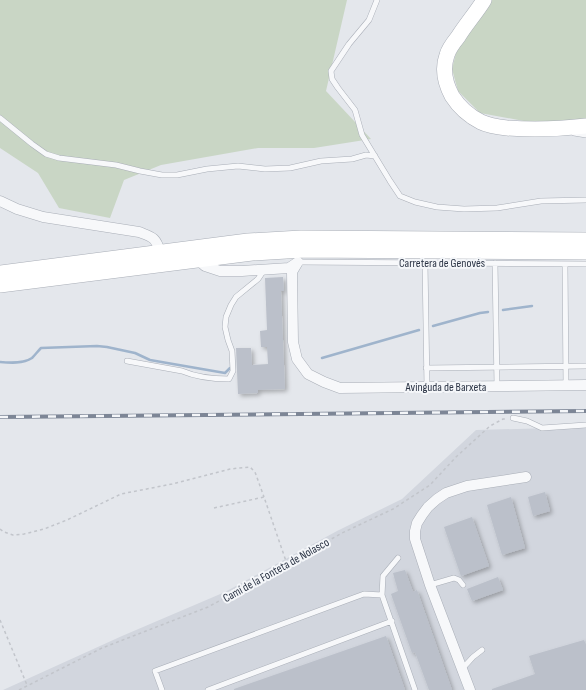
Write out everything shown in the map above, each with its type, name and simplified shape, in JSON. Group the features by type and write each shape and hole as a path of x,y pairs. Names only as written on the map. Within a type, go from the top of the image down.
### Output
{"main road":[{"path":"484,0 447,53 444,71 448,88 456,102 467,114 481,122 500,127 535,130 586,126"},
{"path":"0,273 248,241 301,238 586,240"},
{"path":"0,285 252,253 301,256 586,252"}],"street":[{"path":"0,201 17,209 43,217 139,232 152,236 158,245 160,252"},
{"name":"Carretera de Genovés","path":"198,259 205,266 220,271 242,271 289,268 301,256"},
{"name":"Avinguda de Barxeta","path":"301,256 292,272 293,342 297,359 308,374 324,382 340,388 427,386 586,386"},
{"path":"470,690 430,585 415,539 416,523 428,507 442,496 456,490 467,486 526,476"}],"lane":[{"path":"377,0 369,20 349,44 331,71 332,78 338,88 355,110 362,135 400,196 415,202 437,207 464,209 490,208 541,202 586,200"},
{"path":"0,118 46,154 59,158 116,165 140,172 162,175 238,166 265,169 290,168 322,161 352,159 366,155 375,156"},
{"path":"550,129 586,135"},
{"name":"Carretera de Genovés","path":"301,256 425,263 586,264"},
{"path":"425,263 427,386"},
{"path":"495,263 497,386"},
{"path":"565,264 566,386"},
{"path":"127,361 217,379 229,379 233,371 232,351 225,327 226,317 236,297 258,279 264,270"},
{"path":"426,368 586,366"},
{"path":"513,418 527,421 542,428 586,425"},
{"path":"398,558 383,576 382,595 415,690"},
{"path":"430,585 454,578 459,580 463,585"},
{"path":"162,690 154,671 364,594 382,595"},
{"path":"208,690 392,621"},
{"path":"462,669 482,650"}],"path":[{"name":"Camí de la Fonteta de Nolasco","path":"19,690 102,648 208,607 342,533 393,509 430,485 456,457 490,426 503,420 513,418"},
{"path":"0,529 13,535 24,534 44,529 67,520 121,494 172,484 230,469 250,467 255,472 288,564"},
{"path":"214,508 264,497"},
{"path":"0,620 28,685"}],"shaded area":[{"path":"586,427 586,690 3,690 122,636 225,592 337,531 402,499 476,430"}],"green space":[{"path":"0,0 347,0 326,91 371,139 314,148 258,148 161,165 124,180 110,218 59,208 38,173 0,148"},
{"path":"492,0 586,0 586,120 524,121 480,113 458,91 452,69 457,49"}],"building":[{"path":"283,277 284,291 281,291 285,389 258,390 258,393 238,394 236,348 251,348 252,365 268,364 267,347 261,347 260,331 267,330 265,278"},
{"path":"545,492 550,511 533,516 528,497"},
{"path":"511,497 525,548 502,555 487,505"},
{"path":"472,517 489,566 461,576 444,527"},
{"path":"405,570 413,592 417,590 452,690 429,690 415,652 412,653 391,594 398,591 393,573"},
{"path":"498,577 503,590 472,601 467,589"},
{"path":"386,636 405,690 234,690 234,689"},
{"path":"584,640 586,645 586,690 492,690 535,674 529,656"}],"waterway":[{"path":"503,310 532,306"},
{"path":"433,326 488,312"},
{"path":"322,358 419,330"},
{"path":"0,362 12,363 28,360 32,358 41,348 97,346 135,353 150,360 225,373 230,368"}],"railway":[{"path":"0,417 586,411"}]}
